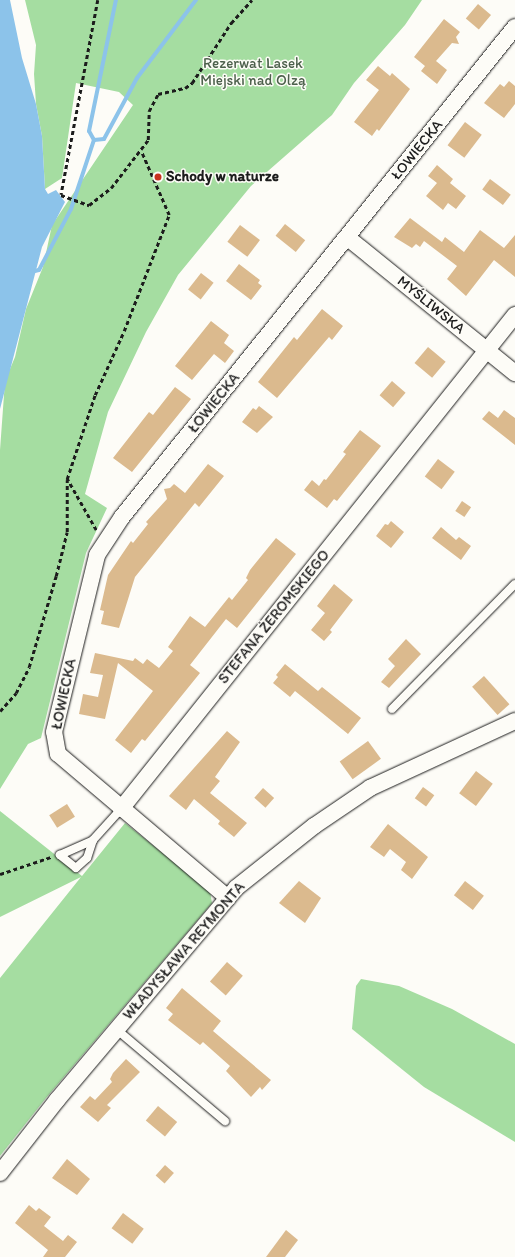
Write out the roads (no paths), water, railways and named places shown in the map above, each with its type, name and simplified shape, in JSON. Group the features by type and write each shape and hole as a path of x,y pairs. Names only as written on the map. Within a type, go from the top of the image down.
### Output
{"street":[{"name":"ŁOWIECKA","path":"121,809 58,754 54,732 90,574 103,542 348,238 515,27"},
{"name":"MYŚLIWSKA","path":"348,238 515,373"},
{"name":"STEFANA ŻEROMSKIEGO","path":"121,809 515,315"},
{"name":"WŁADYSŁAWA REYMONTA","path":"0,1173 116,1029 236,888 314,826 370,788 515,721"},
{"path":"121,809 228,898"}],"lane":[{"path":"392,709 515,584"},
{"path":"93,840 60,855 76,868 86,858 93,840 121,809"},
{"path":"116,1029 225,1121"}],"water":[{"path":"0,0 10,0 22,58 36,104 42,136 45,189 48,194 56,190 65,202 42,247 0,409"}],"waterway":[{"path":"31,272 39,270 71,209 94,140 89,131 116,0"},
{"path":"94,140 104,139 137,78 196,0"}],"place":[{"name":"Schody w naturze","path":"158,177"}],"park label":[{"name":"Rezerwat Lasek Miejski nad Olzą","path":"253,72"}]}
